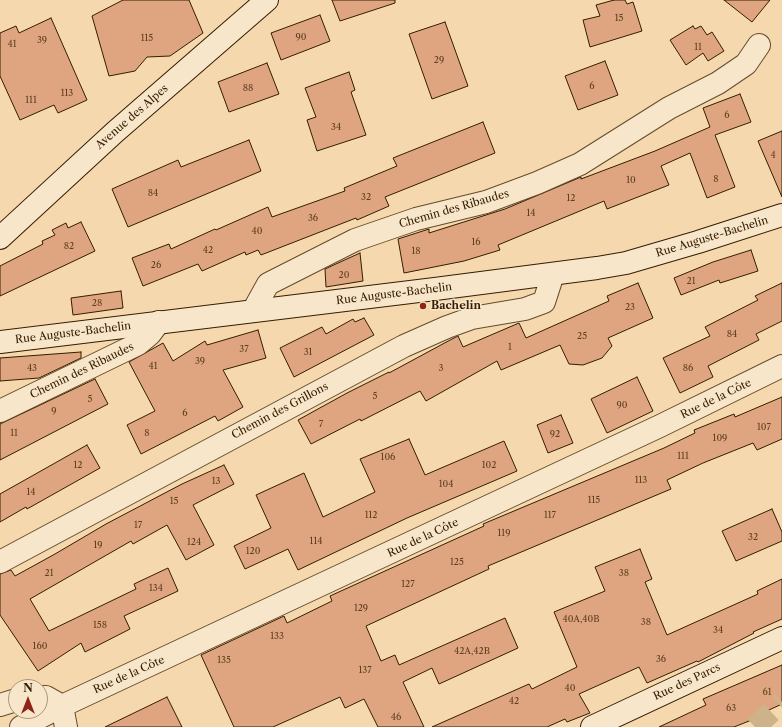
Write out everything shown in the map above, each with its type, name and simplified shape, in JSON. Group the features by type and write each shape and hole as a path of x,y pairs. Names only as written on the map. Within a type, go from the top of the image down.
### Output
{"street":[{"name":"Avenue des Alpes","path":"0,238 115,132 267,0"},
{"name":"Chemin des Ribaudes","path":"253,311 268,284 355,240 416,219 486,202 537,183 580,164 669,108 718,83 746,64 759,45"},
{"name":"Rue Auguste-Bachelin","path":"0,342 553,274 626,263 782,215"},
{"name":"Chemin des Grillons","path":"0,562 404,346 446,327 472,318 525,309 544,302 553,274"},
{"name":"Chemin des Ribaudes","path":"0,411 138,344 150,334 159,322"},
{"name":"Rue de la Côte","path":"21,727 62,706 653,430 782,366"},
{"name":"Rue des Parcs","path":"592,727 782,638"},
{"path":"48,698 62,706 66,727"}],"building":[{"path":"123,0 189,0 203,33 170,56 147,57 135,71 109,76 92,16"},
{"path":"332,0 395,0 395,3 340,21"},
{"path":"614,0 625,0 627,4 633,2 642,31 590,47 583,20 600,16 596,5"},
{"path":"724,0 770,0 752,22"},
{"path":"320,15 330,41 281,60 271,33"},
{"path":"51,18 87,100 58,113 54,105 20,120 0,76 0,33 16,26 19,33"},
{"path":"445,22 468,86 432,99 409,34"},
{"path":"693,26 695,29 701,26 707,35 712,32 724,51 708,61 703,53 686,65 670,40"},
{"path":"605,61 618,95 578,110 565,76"},
{"path":"267,63 279,94 229,112 218,82"},
{"path":"349,72 355,90 351,92 366,135 317,151 307,120 316,117 305,88"},
{"path":"740,94 751,122 715,135 735,187 707,198 690,153 661,166 669,185 607,209 604,201 498,245 500,250 464,261 404,273 398,239 429,229 429,233 505,209 581,177 581,179 655,151 710,127 703,108"},
{"path":"483,122 495,153 385,197 389,206 357,220 356,218 261,255 258,250 246,255 245,252 202,271 198,264 143,286 132,258 169,244 171,249 268,207 272,217 345,191 344,188 397,166 393,158"},
{"path":"782,131 782,197 758,141"},
{"path":"249,140 261,171 128,227 112,189 178,160 181,167"},
{"path":"81,222 95,251 0,296 0,266 43,244 42,241 55,235 52,230 66,223 68,228"},
{"path":"751,250 758,271 720,283 719,280 681,295 674,278 713,262"},
{"path":"360,253 363,281 326,287 325,269"},
{"path":"638,283 653,318 608,338 612,346 602,358 583,365 569,364 560,345 501,370 497,361 426,401 420,391 311,444 298,420 458,336 463,347 519,323 526,338 609,301 607,296"},
{"path":"782,283 782,321 756,334 759,340 708,366 713,377 680,393 663,358 710,336 705,327 758,300 755,296"},
{"path":"121,291 123,308 73,315 71,298"},
{"path":"364,318 374,335 294,377 280,348 322,327 326,334 353,319 355,322"},
{"path":"258,330 266,358 223,370 243,407 218,421 215,416 141,454 127,425 155,411 129,362 163,343 173,361 205,341 207,345"},
{"path":"81,352 81,358 39,378 0,381 0,358"},
{"path":"637,377 653,411 607,433 591,399"},
{"path":"95,379 108,404 0,460 0,424"},
{"path":"782,397 782,439 757,450 753,443 703,463 667,480 671,489 488,566 489,569 366,626 381,661 395,655 399,665 505,618 518,648 439,684 432,668 403,682 424,727 378,727 364,699 345,708 340,697 273,727 234,727 201,655 284,616 287,623 332,601 330,596 484,526 483,524 664,448 695,433 694,430 734,414 735,417"},
{"path":"561,415 573,443 548,453 537,425"},
{"path":"409,439 425,475 504,441 517,471 407,518 298,570 288,549 245,569 234,546 271,528 256,495 304,473 323,517 375,492 360,459"},
{"path":"87,445 100,468 27,509 26,507 0,522 0,494"},
{"path":"224,465 234,484 193,505 214,545 186,560 167,525 133,544 131,541 30,599 49,631 136,589 134,584 168,568 178,591 124,616 130,629 85,652 81,643 38,671 0,615 0,574 11,570 15,576 106,524 182,484"},
{"path":"772,509 782,532 782,541 736,561 722,531"},
{"path":"640,549 652,579 645,582 667,635 758,594 757,591 782,579 782,619 753,632 754,633 698,662 697,661 647,683 639,667 579,694 590,713 567,722 565,719 547,727 432,727 529,684 532,689 577,667 554,612 605,591 595,567"},
{"path":"782,665 782,704 758,715 759,717 734,727 659,727 706,705 703,699"},
{"path":"167,697 182,727 105,727"}],"tunnel":[{"path":"755,727 782,702"}],"place":[{"name":"Bachelin","path":"423,306"}]}
